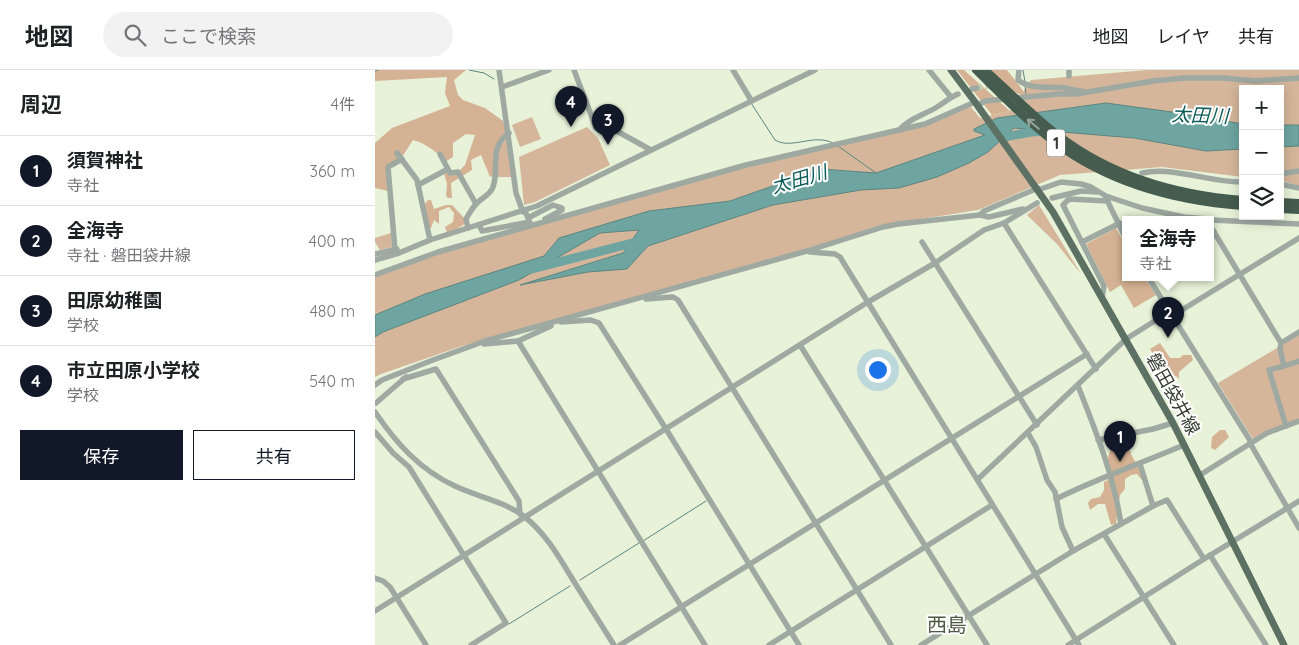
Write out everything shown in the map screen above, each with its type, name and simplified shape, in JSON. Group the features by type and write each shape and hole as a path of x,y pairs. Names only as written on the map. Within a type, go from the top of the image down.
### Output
{"highway":[{"name":"1","path":"970,70 1054,142 1072,154 1119,175 1169,189 1239,199"},
{"name":"1","path":"976,70 1002,96"},
{"name":"1","path":"985,70 1059,136 1139,188 1195,201 1239,206"},
{"path":"1284,202 1299,203"},
{"path":"1284,209 1299,210"}],"main road":[{"name":"磐田袋井線","path":"951,70 978,105 1053,212 1185,445 1284,645"}],"street":[{"path":"479,225 482,231 543,222 546,218 562,210 562,208 553,205 528,218 524,211 516,193 499,70"},
{"path":"502,87 549,70"},
{"path":"574,70 596,128 613,129 651,150"},
{"path":"733,70 751,100"},
{"path":"375,260 537,206 815,70"},
{"path":"929,70 951,97"},
{"path":"1019,70 1018,80 1031,86 1091,92"},
{"path":"1283,80 1299,73"},
{"path":"375,275 435,253 543,222 570,216 746,165 899,130 935,120 985,101 1091,92 1153,81 1184,78 1255,81 1299,78"},
{"path":"899,130 906,122 958,94"},
{"path":"468,228 466,220 476,204 491,192 494,186 495,153 498,145 509,133"},
{"path":"397,153 417,180 431,240"},
{"path":"441,154 450,173 458,172 476,204"},
{"path":"395,250 388,167 401,159"},
{"path":"418,185 449,169"},
{"path":"1143,173 1169,171 1219,181 1239,182"},
{"path":"1284,173 1299,171"},
{"path":"980,215 984,211 1037,188 1061,182 1091,187 1107,198 1165,214 1182,216"},
{"path":"1284,185 1299,188"},
{"path":"1052,198 1081,191 1097,192"},
{"path":"1107,198 1122,229"},
{"path":"1102,298 1104,286 1063,204 1069,199 1107,198"},
{"path":"375,611 523,516 732,389 868,302 935,263 984,230 1004,223 1037,203"},
{"path":"375,385 382,380 478,343 898,224 980,215 989,217 1029,207"},
{"path":"1214,219 1299,224"},
{"path":"1004,223 1096,369"},
{"path":"1082,242 1120,223"},
{"path":"1214,232 1281,343 1280,348 1284,366"},
{"path":"978,479 1126,339 1299,238"},
{"path":"922,242 1037,425"},
{"path":"375,254 407,249"},
{"path":"807,251 835,254 839,257 1078,642"},
{"path":"1150,281 1250,442 1299,528"},
{"path":"635,300 676,298 891,645"},
{"path":"557,321 564,323 591,320 599,323 799,645"},
{"path":"478,343 518,341 557,321"},
{"path":"1281,343 1299,332"},
{"path":"518,341 705,645"},
{"path":"800,345 883,481 987,645"},
{"path":"621,645 927,452 953,438 1087,354"},
{"path":"376,404 403,379 433,360"},
{"path":"1285,426 1269,370 1299,361"},
{"path":"403,379 436,369 519,501 523,516"},
{"path":"1078,386 1111,476 1121,524"},
{"path":"375,412 399,446 425,468 455,486 495,501 523,516 551,545 614,645"},
{"path":"1200,475 1250,442 1299,421"},
{"path":"1098,440 1173,423"},
{"path":"375,432 393,453 409,467 506,623 471,645"},
{"path":"1028,433 1036,447 1056,499 1062,527 1073,551"},
{"path":"1056,499 1080,487 1185,445"},
{"path":"1140,464 1153,506"},
{"path":"921,645 1073,551 1167,500 1204,559"},
{"path":"1068,645 1078,642 1210,555 1299,501"},
{"path":"769,645 992,505"},
{"path":"1104,534 1174,645"},
{"path":"1210,555 1266,645"},
{"path":"375,578 383,581 397,598 426,645"}],"shaded area":[{"path":"375,70 466,70 454,80 458,95 463,100 485,108 503,121 506,131 496,152 495,175 490,177 481,155 471,160 472,170 451,183 452,198 446,196 447,184 444,173 458,172 465,165 475,135 466,134 453,143 453,157 445,162 431,148 413,140 400,160 388,167 388,191 375,188 375,143 392,128 450,106 445,93 447,77 375,81"},
{"path":"957,70 964,70 1010,111 992,115"},
{"path":"988,70 1007,70 1022,89 1025,96 1016,93"},
{"path":"1147,70 1299,70 1299,186 1284,181 1284,85 1239,85 1239,177 1162,167 1060,175 978,210 890,224 614,305 462,346 375,377 375,275 435,253 804,151 925,124 971,107 980,118 1010,111 1031,80"},
{"path":"532,117 541,139 520,147 512,125"},
{"path":"587,127 598,138 610,165 535,202 524,205 519,157"},
{"path":"507,138 513,177 495,177 495,153"},
{"path":"428,200 431,200 434,209 452,205 466,223 448,235 445,227 453,222 454,213 449,207 439,211 439,224 434,220 431,228 428,228 423,206"},
{"path":"1039,205 1081,274 1057,244 1027,215"},
{"path":"1116,228 1122,239 1122,281 1147,281 1156,295 1134,308 1121,285 1110,292 1086,244"},
{"path":"391,233 392,247 380,250 375,242 375,238"},
{"path":"1299,335 1299,420 1253,439 1218,383"},
{"path":"1160,343 1170,358 1191,355 1193,360 1179,372 1179,379 1176,376 1158,381 1156,375 1159,365 1150,349"},
{"path":"1220,430 1225,430 1229,437 1215,450 1211,448 1212,437"},
{"path":"1120,445 1130,451 1145,478 1142,480 1137,474 1125,479 1125,489 1120,495 1116,524 1111,525 1105,504 1098,504 1090,510 1088,503 1091,499 1100,497 1104,490 1104,482 1108,480 1108,457 1111,448"}],"water":[{"path":"1106,103 1239,123 1239,149 1206,151 1134,138 1014,128 988,152 969,163 937,177 899,188 861,190 773,205 648,246 627,269 588,272 520,285 623,253 639,230 600,233 519,280 383,332 375,337 375,315 425,294 544,256 559,238 649,211 730,201 821,169 876,173 985,135 974,131 974,129 997,118"},
{"path":"1284,125 1299,125 1299,146 1284,147"}],"waterway":[{"path":"469,70 484,73 494,79"},
{"path":"1023,70 1025,82"},
{"path":"1025,86 1026,94"},
{"path":"751,103 775,140 782,143 818,140 833,143"},
{"name":"太田川","path":"994,139 1031,132 1048,131"},
{"path":"838,146 876,173"},
{"name":"太田川","path":"532,269 640,241"},
{"path":"643,541 706,501"},
{"path":"580,580 639,543"},
{"path":"509,624 570,586"}],"tunnel":[{"path":"977,88 992,85"}],"place":[{"name":"市立田原小学校","path":"571,127"},
{"name":"田原幼稚園","path":"608,145"},
{"name":"全海寺","path":"1168,338"},
{"name":"須賀神社","path":"1120,462"}],"district":[{"name":"西島","path":"947,625"}]}
